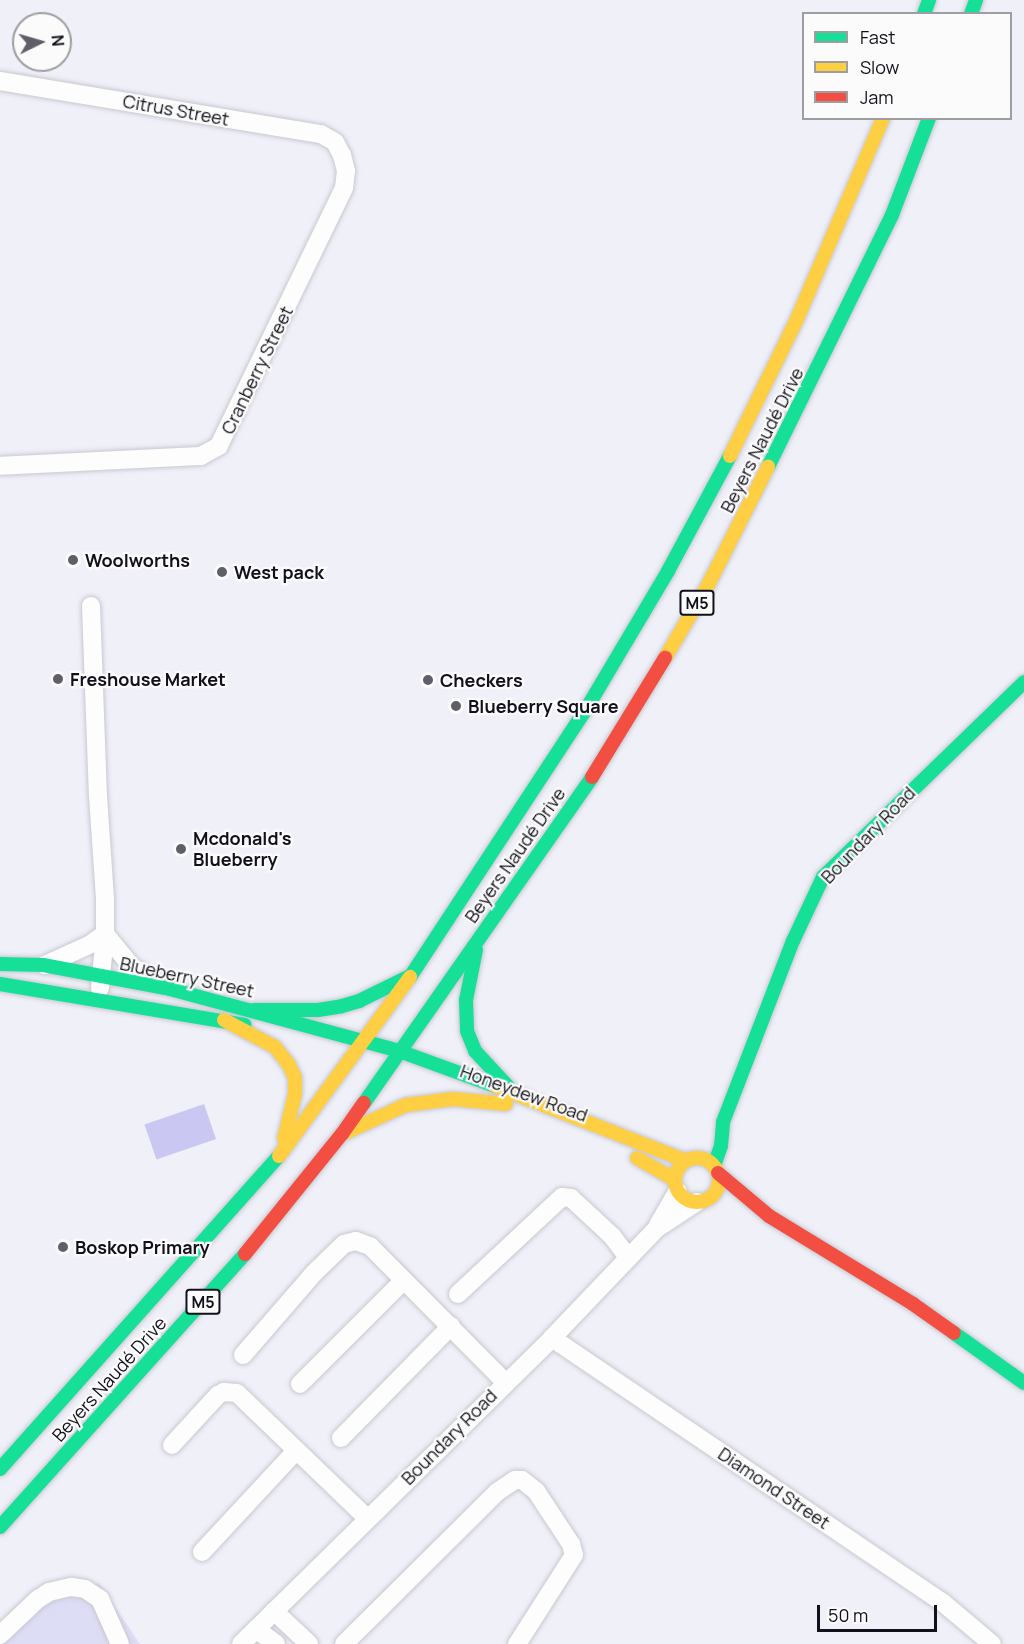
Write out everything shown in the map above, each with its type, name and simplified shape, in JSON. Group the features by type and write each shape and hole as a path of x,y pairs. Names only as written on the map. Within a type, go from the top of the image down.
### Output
{"main road":[{"name":"Beyers Naudé Drive","path":"0,1469 364,1058 364,1042 588,706 668,571 735,446 797,320 882,120"},
{"name":"Beyers Naudé Drive","path":"0,1527 249,1249 397,1067 399,1051 610,751 707,587 854,298 892,214 928,120"},
{"name":"Boundary Road","path":"716,1170 723,1122 793,941 824,877 1024,682"},
{"path":"478,939 466,1000 467,1031 475,1051 510,1098"},
{"name":"Blueberry Street","path":"0,964 43,965 170,989 254,1010 364,1042"},
{"path":"254,1010 318,1010 342,1006 359,1001 410,976"},
{"name":"Blueberry Street","path":"0,984 224,1020 284,1035"},
{"path":"224,1020 275,1047 295,1078 294,1105 280,1155"},
{"name":"Honeydew Road","path":"364,1042 399,1051 510,1098 624,1151 677,1186"},
{"path":"334,1050 397,1067"},
{"name":"Honeydew Road","path":"444,1083 510,1098 669,1157 688,1160"},
{"path":"342,1134 406,1105 453,1099 510,1098"},
{"name":"Boundary Road","path":"688,1160 723,1122"},
{"path":"769,1216 733,1206 686,1199 677,1186 679,1168 688,1160 703,1159 769,1216 913,1304 1024,1383"},
{"path":"703,1200 718,1187 716,1170"}],"street":[{"name":"Citrus Street","path":"0,81 321,134 334,142 342,155"},
{"name":"Cranberry Street","path":"0,466 201,456 219,446 344,188 346,171 342,155"},
{"path":"91,606 105,934 99,999"},
{"path":"43,965 82,949 105,934"},
{"path":"105,934 132,967 170,989"},
{"name":"Boundary Road","path":"656,1229 677,1186"},
{"path":"458,1294 562,1197 571,1198 612,1236 628,1257"},
{"name":"Boundary Road","path":"241,1644 552,1338 656,1229 703,1200"},
{"path":"243,1355 314,1273 344,1244 356,1241 370,1246 403,1281 452,1326 505,1382"},
{"path":"300,1384 403,1281"},
{"path":"341,1438 452,1326"},
{"name":"Diamond Street","path":"552,1338 942,1602 992,1644"},
{"path":"172,1445 218,1395 230,1391 237,1392 367,1518"},
{"path":"202,1552 296,1451"},
{"path":"344,1644 497,1492 514,1480 522,1480 536,1491 571,1544 574,1555 518,1644"},
{"path":"0,1635 38,1599 49,1592 71,1587 85,1589 100,1599 120,1644"},
{"path":"274,1611 309,1644"},
{"path":"256,1629 276,1644"}],"shaded area":[{"path":"99,1583 140,1644 0,1644 37,1603"}],"water":[{"path":"204,1104 216,1139 156,1159 144,1125"}],"traffic: fast":[{"path":"925,12 929,0"},
{"path":"972,12 976,0"},
{"path":"768,467 892,215 928,120"},
{"path":"410,977 588,706 668,571 730,456"},
{"path":"714,1166 721,1146 723,1122 793,941 823,877 1024,682"},
{"path":"364,1103 592,777"},
{"path":"476,950 466,1000 467,1031 475,1051 513,1092"},
{"path":"0,964 43,965 170,989 399,1051 495,1086"},
{"path":"254,1010 318,1010 342,1006 359,1001 408,977"},
{"path":"0,984 245,1025"},
{"path":"0,1469 279,1156"},
{"path":"0,1527 245,1254"},
{"path":"954,1333 1024,1383"}],"traffic: slow":[{"path":"730,456 797,319 882,120"},
{"path":"665,658 707,587 768,467"},
{"path":"279,1156 410,977"},
{"path":"224,1020 275,1047 289,1065 295,1078 295,1094 284,1139"},
{"path":"495,1086 686,1161"},
{"path":"347,1132 406,1105 453,1099 506,1104"},
{"path":"637,1158 675,1180"},
{"path":"697,1158 712,1165 719,1180 712,1195 697,1202 682,1195 675,1180 682,1165 697,1158"}],"traffic: jam":[{"path":"592,777 665,658"},
{"path":"245,1254 342,1134 364,1103"},
{"path":"718,1173 769,1216 913,1304 954,1333"}],"place":[{"name":"Woolworths","path":"73,560"},
{"name":"West pack","path":"222,572"},
{"name":"Freshouse Market","path":"58,679"},
{"name":"Checkers","path":"428,680"},
{"name":"Blueberry Square","path":"456,706"},
{"name":"Mcdonald's Blueberry","path":"181,849"},
{"name":"Boskop Primary","path":"63,1247"}]}
